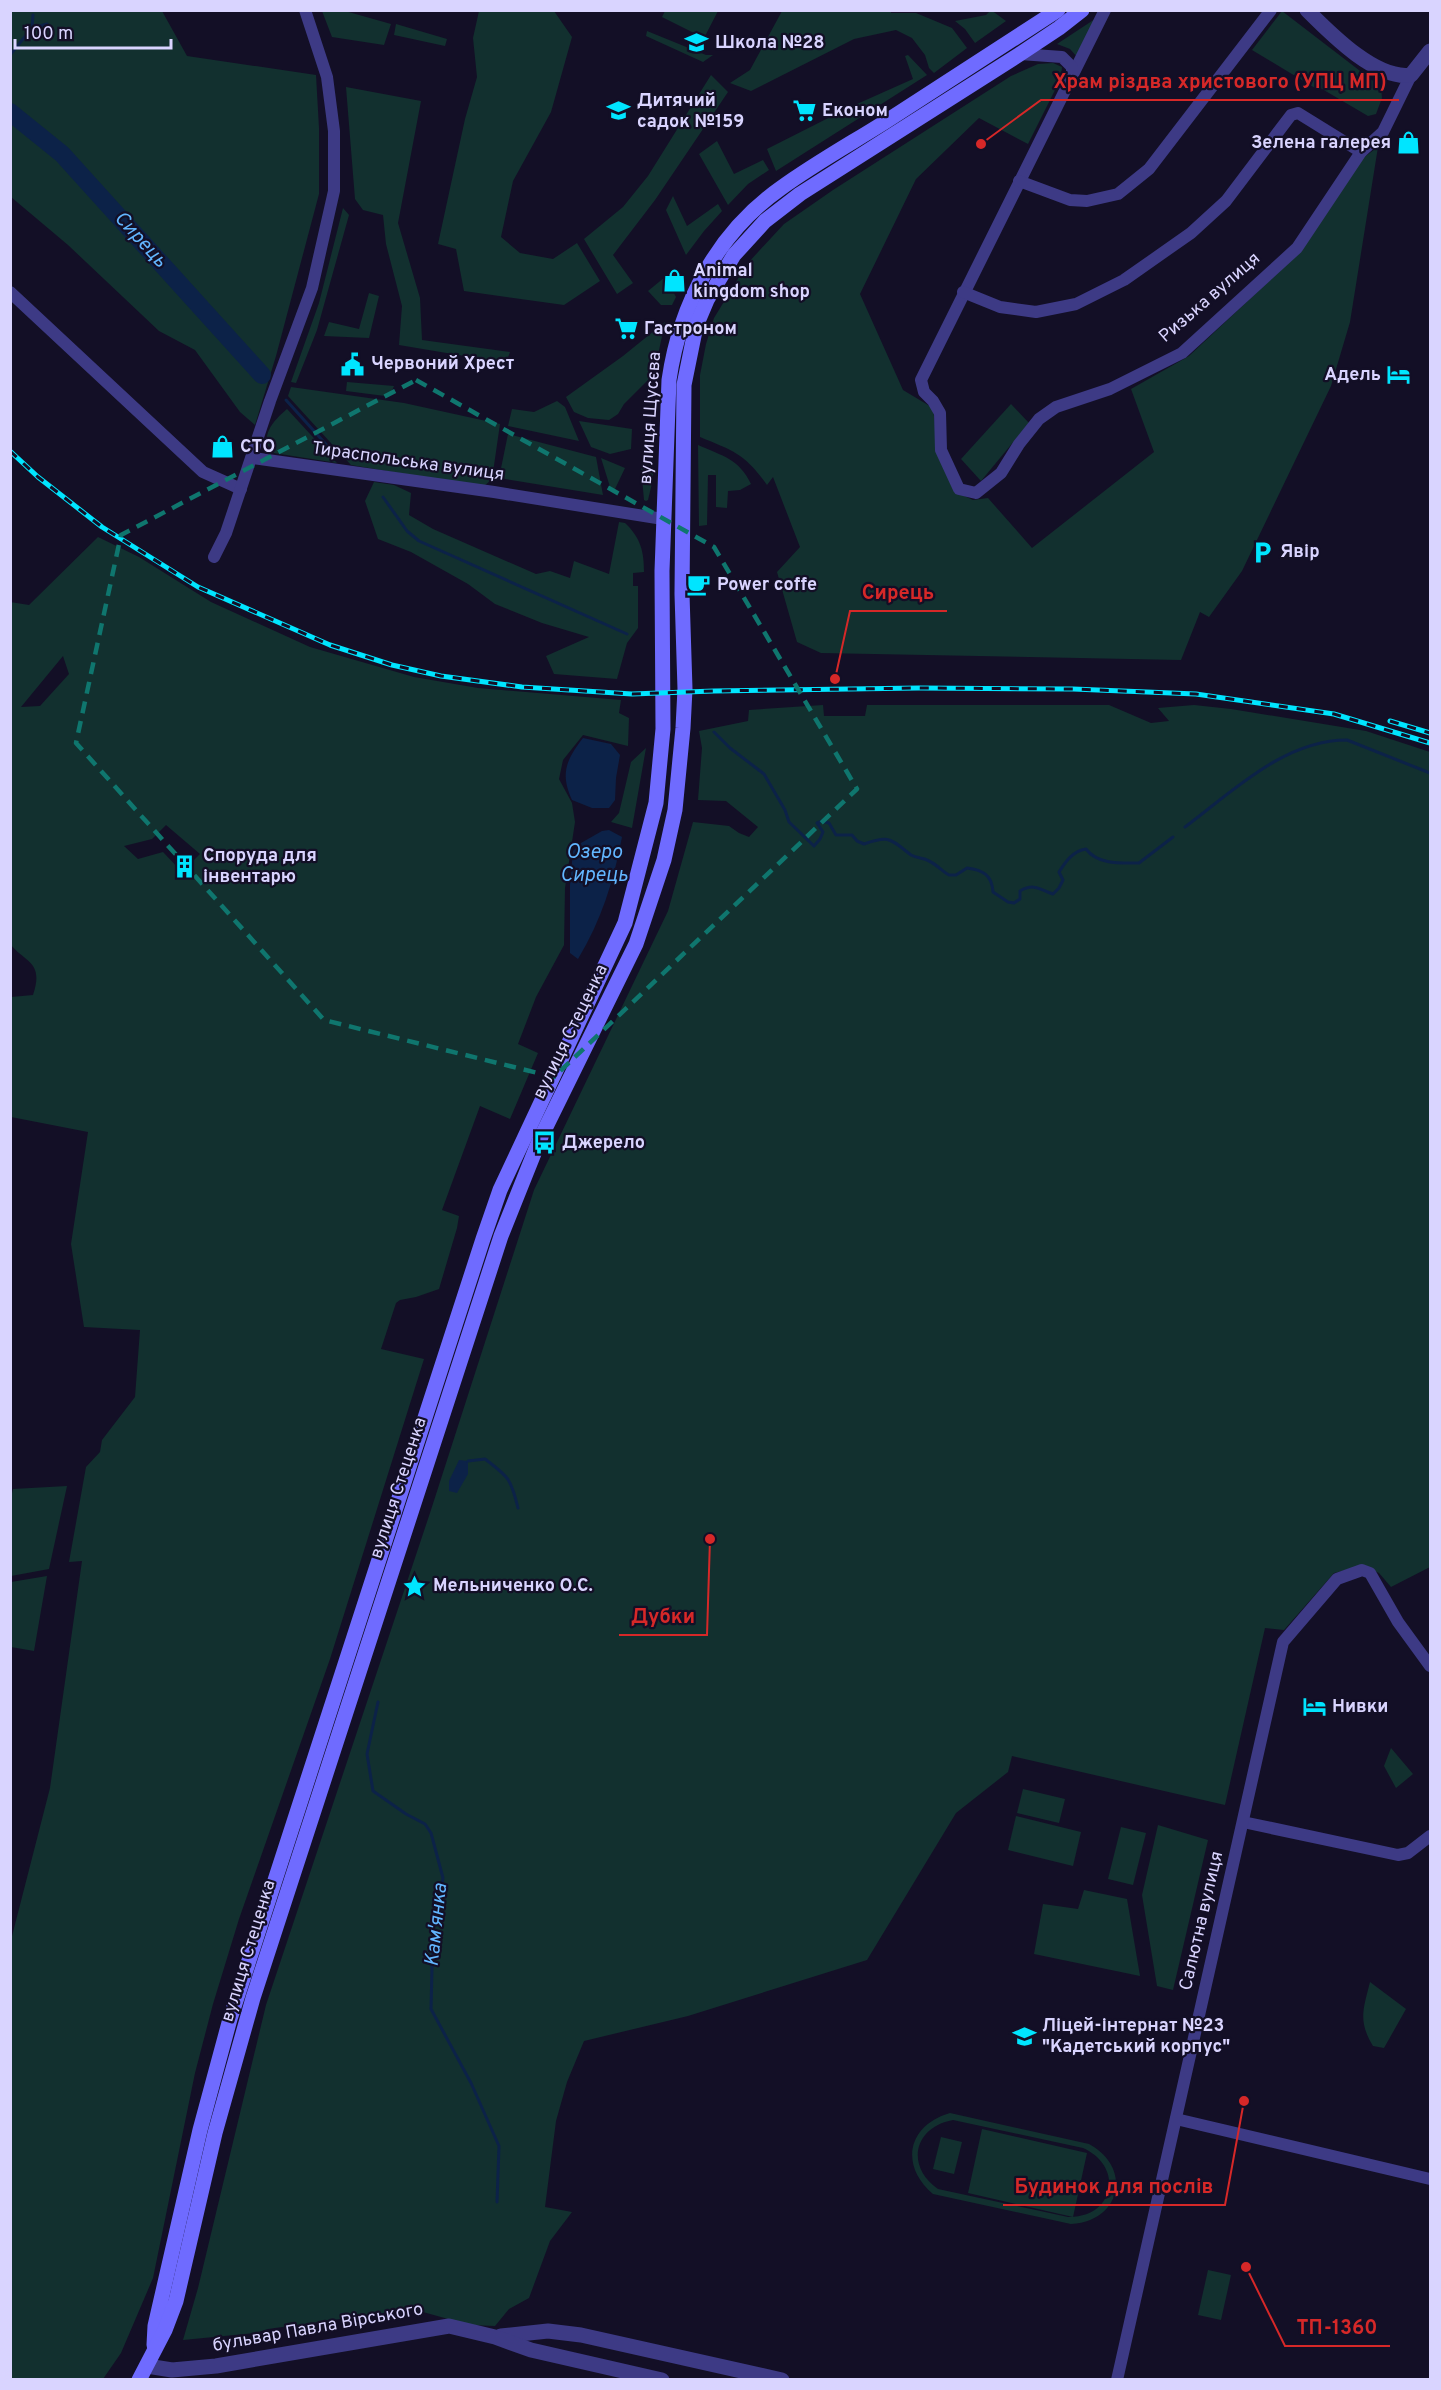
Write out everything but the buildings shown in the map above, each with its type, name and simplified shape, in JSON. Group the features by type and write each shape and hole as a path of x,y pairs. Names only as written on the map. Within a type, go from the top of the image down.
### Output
{"main road":[{"name":"вулиця Щусєва","path":"662,656 663,519 669,380 673,354 684,317 698,284 718,251 748,218 780,189 1058,10"},
{"name":"вулиця Щусєва","path":"683,647 684,385 696,326 720,276 747,238 800,194 1020,54 1082,10"},
{"name":"вулиця Стеценка","path":"143,2373 165,2330 176,2301 215,2133 253,1998 501,1236 539,1141 636,944 657,884 675,810 679,781 685,689 683,647"},
{"name":"вулиця Стеценка","path":"153,2350 155,2326 200,2130 230,2019 483,1239 500,1190 625,923 656,803 663,729 662,656"}],"street":[{"path":"214,557 226,533 270,401 312,288 334,191 334,132 327,77 305,10"},
{"path":"1105,10 963,291 1000,307 1036,312 1076,304 1124,280 1191,233 1226,201 1291,115 1298,113 1361,152"},
{"path":"1019,182 1070,200 1088,201 1118,194 1149,169 1271,10"},
{"path":"1307,10 1345,46 1373,64 1399,77 1411,75"},
{"name":"Ризька вулиця","path":"963,291 921,380 924,392 940,413 941,450 959,489 976,493 1000,473 1039,419 1056,407 1110,389 1182,353 1297,248 1361,152 1383,132 1411,75 1431,51"},
{"path":"1020,54 1062,57 1072,67 1072,78"},
{"path":"10,292 203,472 241,489"},
{"name":"Тираспольська вулиця","path":"252,458 494,492 663,519"},
{"name":"Салютна вулиця","path":"1117,2379 1283,1642 1337,1579 1362,1570 1370,1573 1398,1622 1431,1666"},
{"path":"1243,1822 1398,1855 1408,1853 1431,1836"},
{"path":"1176,2119 1431,2179"},
{"name":"бульвар Павла Вірського","path":"143,2373 216,2366 448,2326 495,2337 531,2350 663,2379"},
{"name":"бульвар Павла Вірського","path":"495,2337 548,2331 581,2335 782,2379"}],"highlighted area":[{"path":"416,380 714,547 857,789 554,1077 324,1020 76,743 121,535"}],"green space":[{"path":"11,10 162,11 187,56 316,75 319,194 276,356 255,425 240,412 195,350 159,331 68,245 11,197"},
{"path":"665,10 718,11 704,38 662,17"},
{"path":"891,10 891,13 916,13 952,28 967,48 934,73 929,68 925,55 912,38 896,30 854,39 751,91 730,83 750,70 782,11"},
{"path":"991,10 1006,21 975,43 965,29 955,21 986,15"},
{"path":"322,11 345,11 391,24 384,45 332,37"},
{"path":"479,11 554,11 572,37 551,112 513,181 501,237 520,253 553,259 577,243 600,281 564,305 464,291 456,249 438,244 465,119 477,77 473,38"},
{"path":"1282,11 1381,87 1382,98 1376,114 1368,116 1317,86 1315,88 1252,50"},
{"path":"1098,17 1078,58 1070,49 1057,44"},
{"path":"396,24 447,39 445,46 394,35"},
{"path":"647,31 706,55 713,55 703,62 646,36"},
{"path":"908,55 927,75 776,171 767,149 848,108 913,79 905,56"},
{"path":"1053,63 1062,67 1061,78 1028,144 979,118 916,179 860,294 903,390 933,408 938,449 958,493 973,500 988,498 1032,548 1154,452 1131,389 1189,356 1298,254 1363,158 1378,147 1350,322 1331,386 1242,571 1209,617 1200,612 1181,660 821,653 797,642 777,572 800,547 773,477 767,485 745,460 722,446 700,437 700,375 714,318 747,264 784,224 1011,76 1038,64"},
{"path":"711,75 728,92 655,200 613,255 633,283 617,294 584,239 623,207 648,176"},
{"path":"346,87 421,101 398,223 420,298 422,340 510,352 506,363 399,345 402,306 386,244 383,215 363,210 355,199"},
{"path":"717,141 734,174 763,160 769,170 748,184 728,205 699,154"},
{"path":"673,196 687,226 718,204 722,211 686,255 666,210"},
{"path":"343,208 349,215 317,330 296,383 291,382 319,303"},
{"path":"665,277 676,297 672,305 661,305 648,291"},
{"path":"369,293 379,296 369,338 324,336 329,322 359,329"},
{"path":"665,322 654,374 624,404 618,414 609,420 588,418 574,412 566,397"},
{"path":"347,382 394,386 390,395 385,396 346,391"},
{"path":"291,387 404,403 500,424 492,479 483,487 351,465 288,396"},
{"path":"557,401 565,407 579,441 508,426 512,409 534,412"},
{"path":"1011,404 1029,423 981,481 961,459"},
{"path":"287,409 337,463 274,453 269,447 267,435 277,418"},
{"path":"579,421 632,429 631,449 610,454 591,447"},
{"path":"508,434 596,457 603,495 499,478"},
{"path":"652,440 653,479 646,501 644,500 641,467 648,441"},
{"path":"698,445 736,464 751,484 740,490 728,491 727,508 716,507 716,475 708,475 707,525 699,526"},
{"path":"601,458 625,468 615,489 611,490"},
{"path":"374,482 394,485 411,493 409,515 433,529 536,574 550,571 570,578 574,561 609,574 619,522 625,523 635,534 641,546 644,572 633,573 633,586 638,586 638,628 627,643 617,679 554,674 546,656 589,637 542,623 495,604 468,584 411,552 378,539 365,501"},
{"path":"98,537 139,557 211,602 310,647 414,677 478,688 621,700 619,713 629,718 628,746 583,735 563,760 559,779 572,803 575,822 565,888 564,945 536,997 518,1044 538,1053 510,1119 480,1106 442,1210 459,1216 439,1289 396,1303 381,1349 424,1359 330,1659 239,1919 213,2004 195,2073 153,2278 121,2353 103,2379 11,2380 11,1940 50,1788 82,1561 69,1562 86,1467 100,1452 102,1440 135,1397 140,1330 84,1327 71,1244 88,1132 11,1117 11,997 33,995 36,984 35,969 32,964 11,945 10,602 29,605","holes":["63,656 69,674 40,706 21,707","166,825 200,854 182,872 163,852 138,859 124,846 152,839"]},
{"path":"823,705 824,716 865,716 867,705 1109,705 1151,723 1169,721 1158,708 1194,705 1366,731 1430,752 1430,1567 1391,1587 1379,1573 1363,1566 1334,1573 1284,1630 1265,1628 1225,1805 1012,1756 1008,1772 956,1813 867,1960 688,2016 584,2041 567,2082 556,2121 545,2207 572,2212 550,2241 529,2298 509,2309 495,2326 470,2325 412,2309 268,2329 255,2333 183,2340 198,2288 266,2005 430,1513 534,1190 668,911 693,822 729,826 749,837 758,827 726,801 698,800 702,748 699,731 748,721 749,710"},
{"path":"646,748 632,828 611,822 619,813 631,762"},
{"path":"67,1486 49,1569 11,1576 10,1502 13,1489"},
{"path":"47,1576 34,1651 11,1647 11,1582"},
{"path":"1391,1748 1413,1774 1396,1788 1384,1766"},
{"path":"1023,1789 1065,1799 1059,1823 1017,1813"},
{"path":"1016,1816 1081,1832 1073,1866 1008,1850"},
{"path":"1158,1825 1208,1840 1173,1990 1157,1986 1142,1895"},
{"path":"1121,1827 1146,1833 1133,1885 1108,1879"},
{"path":"1084,1890 1127,1899 1140,1976 1034,1954 1043,1904 1078,1909"},
{"path":"1370,1982 1406,2009 1384,2048 1373,2046 1365,2029 1363,2015"},
{"path":"950,2113 1089,2144 1103,2154 1112,2166 1116,2179 1115,2192 1110,2204 1101,2214 1088,2221 1071,2224 933,2194 922,2183 915,2171 912,2159 917,2136 936,2119","holes":["953,2120 1083,2148 1096,2156 1105,2167 1109,2178 1108,2190 1104,2201 1096,2209 1084,2215 1068,2217 938,2189 921,2170 918,2159 918,2148 930,2130"]},
{"path":"982,2129 1087,2153 1073,2217 968,2193"},
{"path":"941,2137 962,2142 954,2174 933,2169"},
{"path":"1208,2270 1231,2275 1221,2320 1198,2315"}],"water":[{"name":"Озеро Сирець","path":"583,738 611,744 620,755 615,800 609,808 592,808 572,800 568,791 566,775 569,760"},
{"name":"Озеро Сирець","path":"609,830 622,837 615,869 600,915 578,959 570,953 570,885 573,851 581,843 602,831"},
{"path":"459,1460 468,1461 468,1474 457,1493 449,1491 449,1481"}],"waterway":[{"path":"10,55 32,28 33,15"},
{"path":"32,28 47,24"},
{"name":"Сирець","path":"10,112 62,154 262,375"},
{"name":"Сирець","path":"286,400 332,451"},
{"name":"Сирець","path":"383,497 407,531 419,541 627,634"},
{"name":"Сирець","path":"714,732 730,748 764,774 785,810 789,822 814,846 823,832 817,823 822,821 829,823 836,835 852,835 864,844 889,840 911,855 932,862 949,875 956,875 967,868 986,874 991,881 993,892 1008,902 1014,903 1020,899 1020,891 1029,887 1053,894 1063,880 1059,872 1064,864 1081,850 1086,849 1103,860 1117,863 1139,863 1173,837"},
{"name":"Сирець","path":"1185,827 1260,770 1280,758 1324,742 1347,740 1430,773"},
{"path":"468,1461 485,1459 499,1470 511,1484 518,1508"},
{"name":"Кам'янка","path":"378,1702 367,1754 373,1791 425,1824 431,1833 443,1878 433,1928 431,2009 471,2083 499,2146 497,2202"}],"railway":[{"path":"10,451 38,477 102,527 198,587 330,645 392,665 441,676 522,687 632,694 919,688 1073,689 1196,694 1334,714 1430,743"},
{"path":"1390,721 1430,733"}],"place":[{"name":"Школа №28","path":"697,43"},
{"name":"Дитячий садок №159","path":"619,111"},
{"name":"Економ","path":"804,111"},
{"name":"Зелена галерея","path":"1409,143"},
{"name":"Храм різдва христового (УПЦ МП)","path":"981,144"},
{"name":"Animal kingdom shop","path":"675,281"},
{"name":"Гастроном","path":"626,329"},
{"name":"Червоний Хрест","path":"353,364"},
{"name":"Адель","path":"1399,375"},
{"name":"СТО","path":"222,447"},
{"name":"Явір","path":"1262,552"},
{"name":"Power coffe","path":"699,585"},
{"name":"Сирець","path":"835,679"},
{"name":"Споруда для інвентарю","path":"185,866"},
{"name":"Джерело","path":"544,1143"},
{"name":"Дубки","path":"710,1539"},
{"name":"Мельниченко О.С.","path":"415,1586"},
{"name":"Нивки","path":"1314,1707"},
{"name":"Ліцей-інтернат №23 \"Кадетський корпус\"","path":"1024,2036"},
{"name":"Будинок для послів","path":"1244,2101"},
{"name":"ТП-1360","path":"1246,2267"}]}
